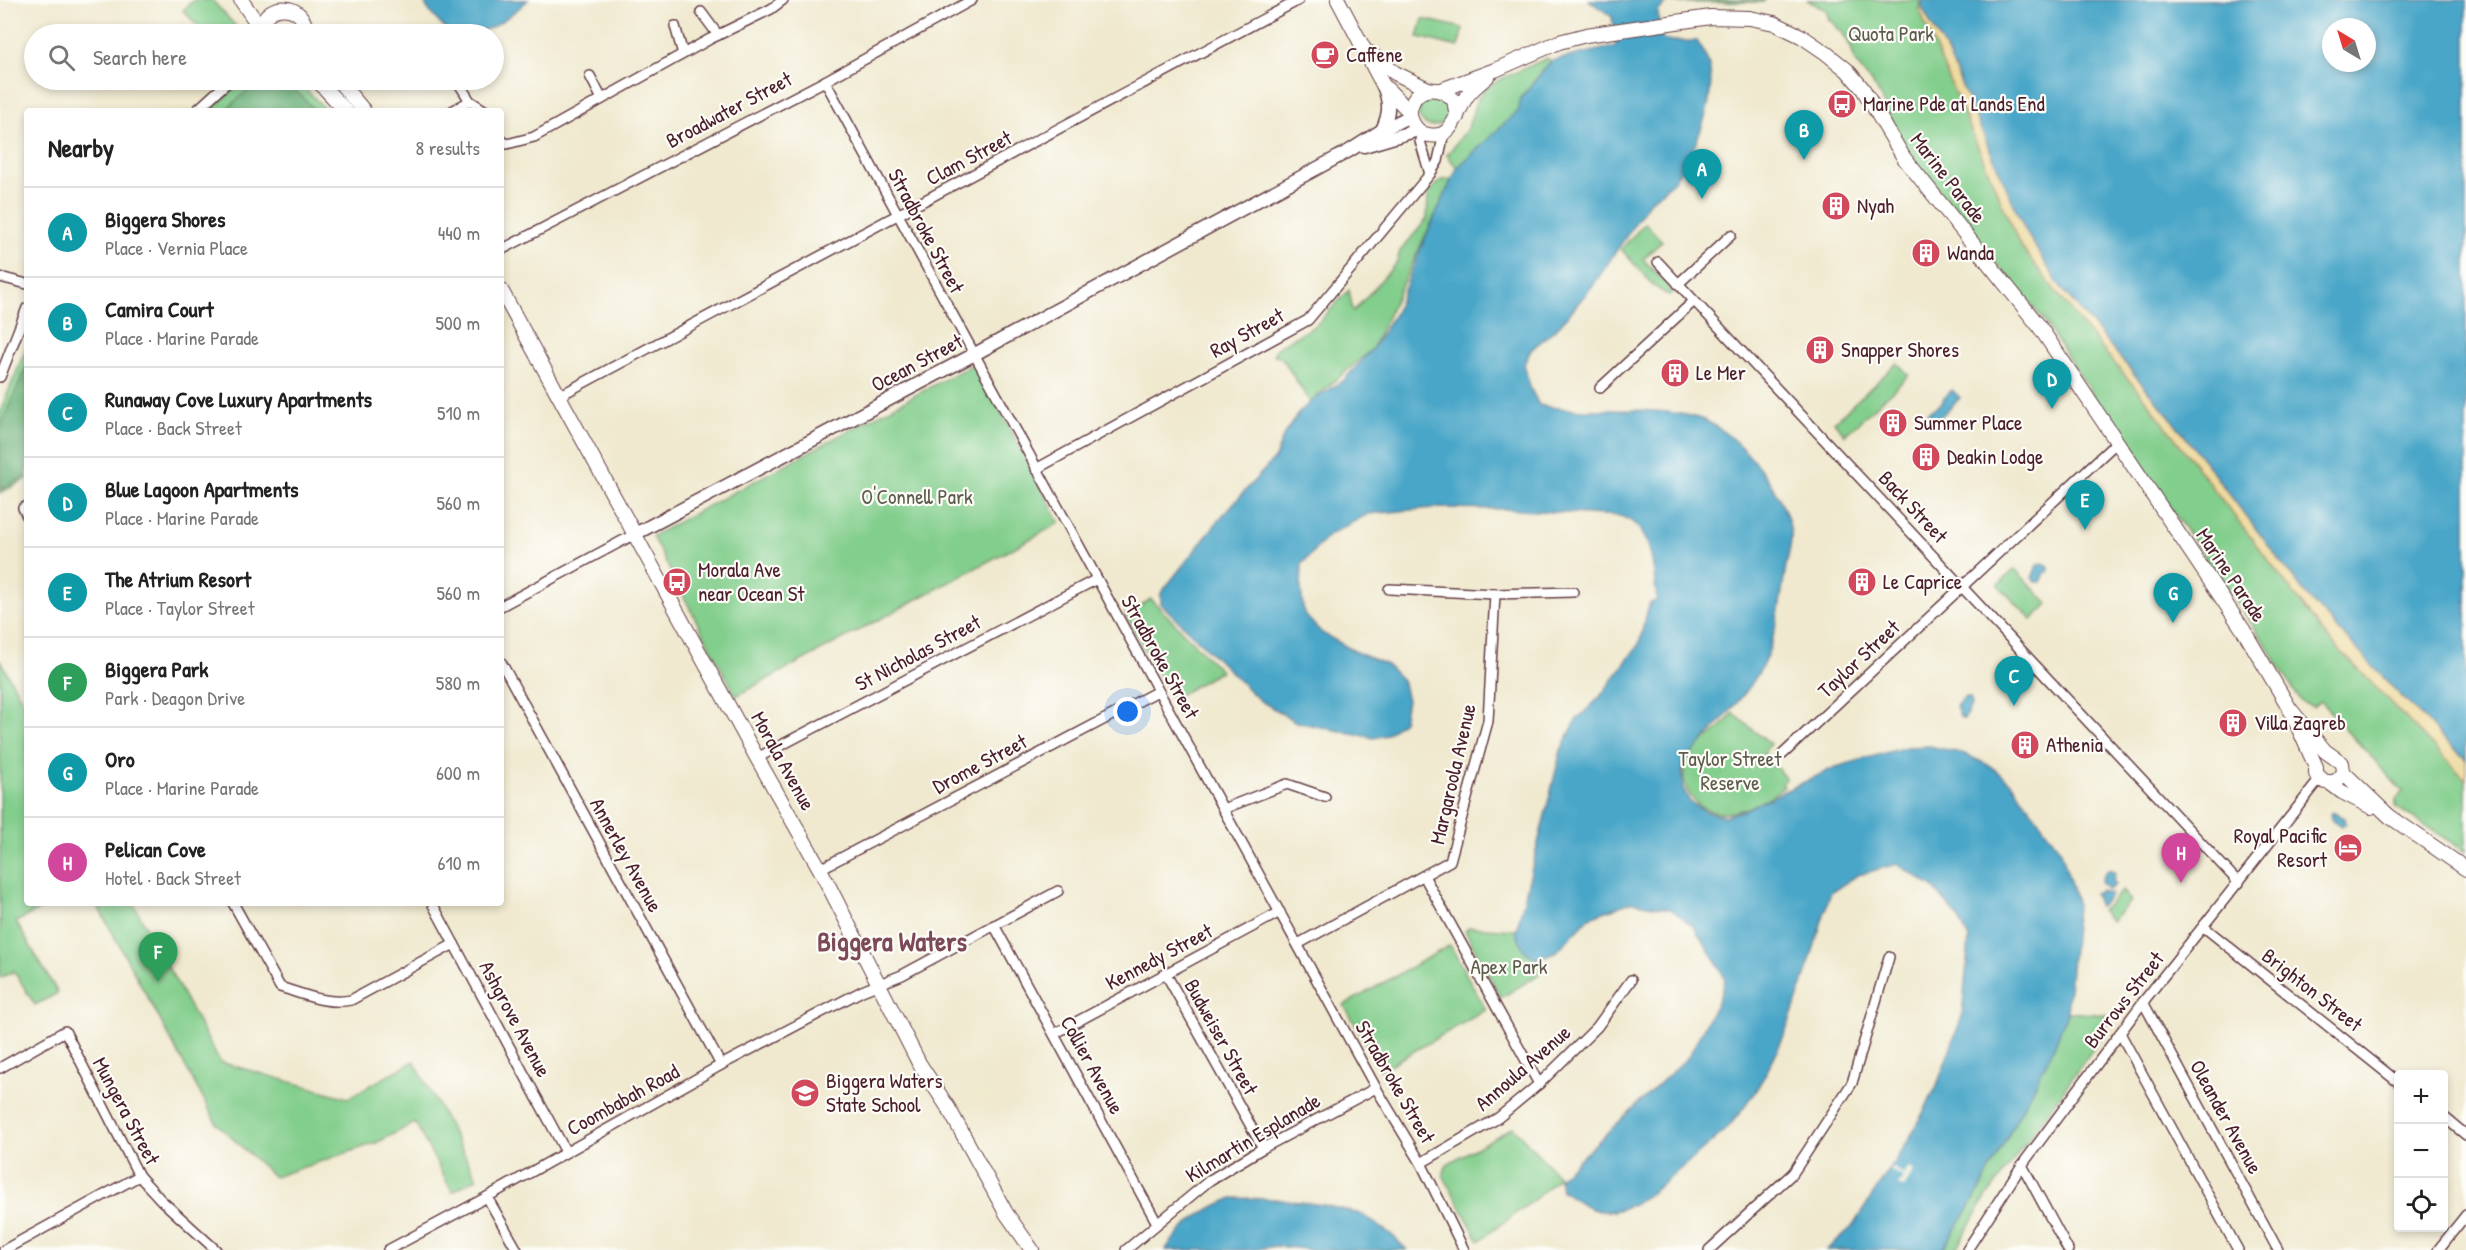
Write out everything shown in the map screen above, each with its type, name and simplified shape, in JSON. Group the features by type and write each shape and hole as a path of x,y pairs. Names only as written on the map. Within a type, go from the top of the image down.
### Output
{"main road":[{"path":"241,0 256,24"},
{"path":"1338,0 1383,85 1410,114 1420,131 1432,136 1444,133 1452,126 1457,107 1454,100 1395,73 1364,47"},
{"path":"264,24 266,16 276,9 276,4 295,11 304,24"},
{"name":"Marine Parade","path":"1435,90 1496,70 1559,42 1664,23 1721,17 1750,18 1774,23 1814,44 1847,70 1874,104 1904,158 2039,326 2244,631 2290,709 2322,776"},
{"name":"Marine Parade","path":"1456,117 1467,96 1496,70"},
{"path":"326,90 343,108"},
{"path":"346,90 361,108"},
{"path":"1410,114 1413,100 1435,90"},
{"name":"Morala Avenue","path":"504,295 820,869 919,1063 949,1109 994,1193 1032,1250"},
{"name":"Marine Parade","path":"2290,709 2303,727 2331,756 2342,763 2343,772"},
{"path":"2322,776 2322,758 2331,756"},
{"path":"2322,776 2341,778 2343,772 2389,816"},
{"path":"2322,776 2342,792 2389,816 2466,869"}],"street":[{"path":"504,143 534,137 718,35 771,9 783,0"},
{"name":"Broadwater Street","path":"504,248 825,81 972,0"},
{"name":"Clam Street","path":"559,396 1299,0"},
{"path":"701,12 718,35"},
{"path":"675,26 684,54"},
{"path":"590,76 602,99"},
{"name":"Stradbroke Street","path":"825,81 1223,810 1376,1088 1420,1163 1464,1250"},
{"path":"1382,130 1390,105 1383,85"},
{"path":"199,108 219,90"},
{"path":"464,90 470,101 481,108"},
{"path":"457,108 470,101"},
{"path":"464,108 470,101"},
{"name":"Ocean Street","path":"504,604 973,355 1349,151 1410,114"},
{"path":"1420,131 1420,141 1430,174"},
{"name":"Ocean Street","path":"1349,151 1420,131"},
{"name":"Ray Street","path":"1036,469 1308,320 1430,174 1438,161 1444,133"},
{"path":"1678,284 1731,235"},
{"name":"Back Street","path":"1658,262 2239,883"},
{"path":"0,277 24,283"},
{"path":"1600,388 1694,301"},
{"path":"0,377 24,316"},
{"name":"Taylor Street","path":"1783,754 2117,442"},
{"name":"St Nicholas Street","path":"757,758 1097,579"},
{"path":"1389,589 1495,594 1573,592"},
{"name":"Margaroola Avenue","path":"1298,944 1450,861 1488,721 1495,594"},
{"name":"Annerley Avenue","path":"504,667 721,1065"},
{"name":"Drome Street","path":"820,869 1158,691"},
{"name":"Burrows Street","path":"1967,1250 2022,1165 2143,1002 2322,776"},
{"path":"1223,810 1287,784 1325,797"},
{"path":"1424,876 1539,1084"},
{"name":"Coombabah Road","path":"388,1250 721,1065 878,984 902,975 1058,891"},
{"path":"235,906 280,987 323,1000 335,1002 351,1000 454,944"},
{"name":"Ashgrove Avenue","path":"434,906 566,1152"},
{"name":"Kennedy Street","path":"1054,1034 1280,912"},
{"name":"Collier Avenue","path":"994,925 1157,1223"},
{"name":"Brighton Street","path":"2204,927 2394,1079"},
{"path":"1709,1250 1793,1173 1852,1083 1889,957"},
{"name":"Budweiser Street","path":"1166,974 1263,1149"},
{"name":"Annoula Avenue","path":"1420,1163 1498,1118 1539,1084 1597,1027 1631,980"},
{"name":"Oleander Avenue","path":"2143,1002 2278,1250"},
{"name":"Mungera Street","path":"0,1068 65,1031 138,1176 216,1250"},
{"path":"2120,1033 2238,1250"},
{"name":"Kilmartin Esplanade","path":"1126,1250 1210,1180 1376,1088"},
{"path":"2448,1121 2466,1135"},
{"path":"2022,1165 2068,1250"},
{"path":"4,1250 138,1176"},
{"path":"487,1197 517,1250"},
{"path":"2438,1250 2466,1215"}],"green space":[{"path":"194,0 212,0 234,24 196,24 183,10"},
{"path":"1677,0 1765,0 1763,2 1676,3"},
{"name":"Quota Park","path":"1807,0 1920,0 1919,9 2020,245 2083,326 2146,400 2326,636 2466,780 2466,852 2396,807 2396,799 2403,792 2320,701 2313,707 2301,702 2264,641 2121,438 2042,318 1905,150 1877,90 1855,62 1851,47 1842,32 1829,19 1826,10"},
{"path":"1423,19 1463,28 1458,47 1418,37"},
{"path":"1547,58 1551,61 1520,98 1520,109 1457,168 1447,155 1468,128 1476,101 1484,90 1499,80"},
{"path":"233,90 307,90 324,108 213,108"},
{"path":"247,90 295,90 313,108 228,108"},
{"path":"1433,96 1439,97 1447,105 1447,117 1439,125 1433,126 1427,125 1419,117 1418,111 1419,105 1427,97"},
{"path":"1452,179 1372,349 1310,402 1282,358 1273,354 1279,346 1316,325 1349,290 1353,312 1397,262 1400,251 1427,219 1428,193 1442,180"},
{"path":"1645,223 1662,241 1643,259 1673,292 1669,296 1654,286 1621,249"},
{"path":"24,353 24,481 0,493 0,412"},
{"name":"O'Connell Park","path":"975,363 1060,523 736,696 652,536"},
{"path":"1897,363 1909,375 1845,435 1834,422"},
{"path":"24,372 24,478 0,490 0,427"},
{"path":"2015,569 2048,604 2032,620 1998,585"},
{"path":"1151,599 1221,671 1172,699 1125,615"},
{"path":"0,660 24,704 24,906 45,906 16,922 58,993 35,1005 14,971 0,978"},
{"name":"Taylor Street Reserve","path":"1733,713 1770,744 1764,753 1786,779 1782,783 1784,787 1749,807 1723,813 1710,811 1699,805 1687,791 1684,782 1685,768 1693,750 1720,728"},
{"path":"2122,891 2131,901 2111,921 2101,911"},
{"path":"98,906 135,906 220,1062 348,1098 414,1061 477,1178 452,1192 415,1123 376,1143 274,1177 217,1124"},
{"name":"Apex Park","path":"1470,927 1517,930 1524,951 1537,959 1541,973 1501,998 1465,931"},
{"path":"1450,945 1486,1010 1381,1070 1344,1005"},
{"path":"2067,1012 2110,1015 2098,1042 1986,1198 1955,1250 1942,1250 1974,1200 2054,1048"},
{"path":"1513,1127 1559,1177 1535,1199 1479,1241 1443,1175 1447,1164"}],"sand":[{"path":"1922,8 1948,54 2026,232 2059,285 2172,419 2307,596 2398,693 2466,760 2466,780 2326,636 2146,400 2083,326 2020,245 1919,9"}],"water":[{"path":"424,0 528,0 496,24 442,24 426,6"},
{"path":"1589,0 1671,0 1658,11 1660,36 1667,41 1697,41 1709,67 1711,84 1709,98 1695,143 1674,180 1650,201 1594,284 1560,325 1531,350 1524,364 1530,387 1539,405 1579,410 1658,411 1698,418 1713,425 1728,435 1758,466 1781,501 1791,534 1777,620 1770,647 1751,684 1684,763 1683,788 1690,802 1706,812 1724,816 1742,811 1836,767 1906,747 1930,746 1965,754 1990,766 2011,782 2061,851 2077,905 2067,1012 2054,1048 1974,1200 1942,1250 1826,1250 1852,1227 1908,1141 1936,1088 1962,1016 1969,939 1958,917 1933,887 1897,864 1858,875 1831,892 1802,985 1779,1047 1747,1103 1727,1128 1661,1185 1627,1207 1603,1212 1592,1209 1561,1190 1559,1178 1689,1056 1721,994 1725,980 1694,927 1671,909 1631,902 1590,917 1557,951 1537,959 1524,951 1516,932 1561,750 1577,719 1599,698 1639,644 1649,604 1657,600 1650,550 1640,529 1631,521 1620,516 1504,509 1434,508 1368,514 1329,535 1302,564 1301,590 1304,614 1322,633 1356,652 1387,665 1402,680 1407,700 1403,721 1386,735 1374,738 1296,722 1259,700 1161,604 1161,593 1222,516 1275,458 1284,434 1298,414 1310,402 1344,380 1372,349 1395,313 1421,247 1457,168 1519,110 1520,99 1551,61 1616,46 1612,17"},
{"path":"1922,0 2466,0 2466,760 2398,693 2307,596 2172,419 2059,285 2026,232 1948,54 1922,8"},
{"path":"1952,390 1960,398 1935,422 1927,413 1943,402"},
{"path":"2043,564 2049,567 2049,571 2045,573 2041,582 2035,582 2032,578 2037,565"},
{"path":"1965,697 1970,698 1972,704 1964,719 1960,717 1956,706"},
{"path":"2332,812 2345,818 2346,824 2341,826 2331,819"},
{"path":"2110,869 2115,873 2113,881 2115,885 2108,890 2101,883 2104,874"},
{"path":"2101,891 2111,894 2099,907 2094,893"},
{"path":"1233,1198 1275,1199 1324,1205 1361,1214 1392,1235 1407,1250 1313,1250 1276,1246 1253,1250 1165,1250 1195,1218"}],"pier":[{"path":"1892,1167 1904,1175 1909,1168 1914,1171 1904,1187 1898,1185 1903,1177 1890,1170"}],"place":[{"name":"Caffene","path":"1325,55"},
{"name":"Marine Pde at Lands End","path":"1842,104"},
{"name":"Camira Court","path":"1804,160"},
{"name":"Biggera Shores","path":"1702,199"},
{"name":"Nyah","path":"1836,206"},
{"name":"Wanda","path":"1926,253"},
{"name":"Snapper Shores","path":"1820,350"},
{"name":"Le Mer","path":"1675,373"},
{"name":"Blue Lagoon Apartments","path":"2052,409"},
{"name":"Summer Place","path":"1893,423"},
{"name":"Deakin Lodge","path":"1926,457"},
{"name":"The Atrium Resort","path":"2085,530"},
{"name":"Morala Ave near Ocean St","path":"677,582"},
{"name":"Le Caprice","path":"1862,582"},
{"name":"Oro","path":"2173,623"},
{"name":"Runaway Cove Luxury Apartments","path":"2014,706"},
{"name":"Villa Zagreb","path":"2233,723"},
{"name":"Athenia","path":"2025,745"},
{"name":"Royal Pacific Resort","path":"2348,848"},
{"name":"Pelican Cove","path":"2181,883"},
{"name":"Biggera Park","path":"158,982"},
{"name":"Biggera Waters State School","path":"805,1093"}],"district":[{"name":"Biggera Waters","path":"892,942"}]}
